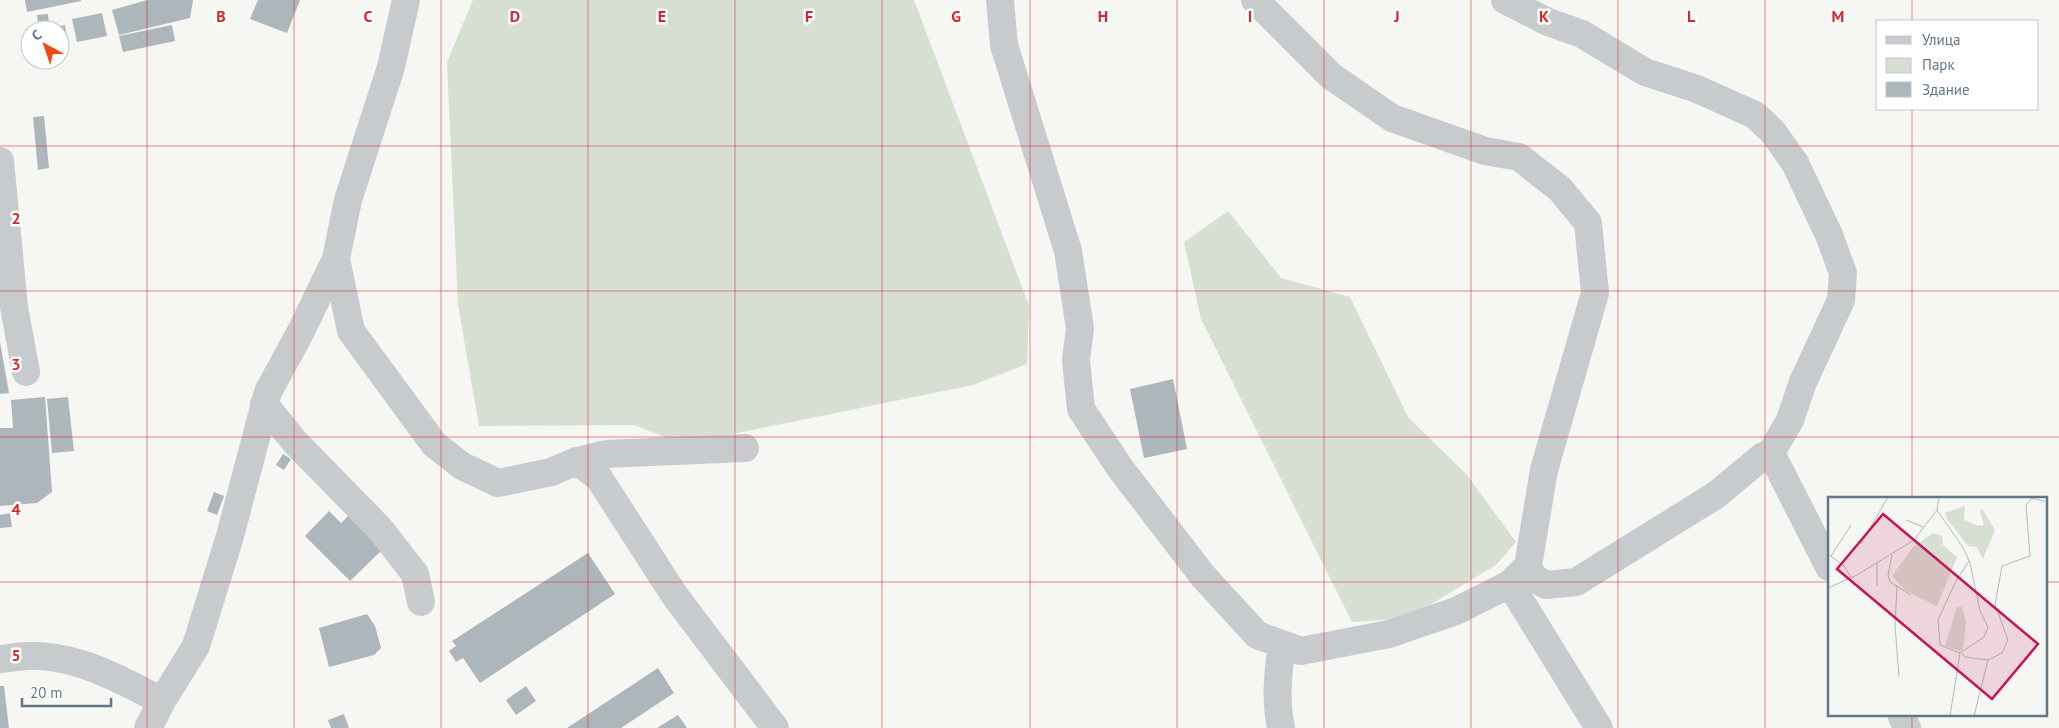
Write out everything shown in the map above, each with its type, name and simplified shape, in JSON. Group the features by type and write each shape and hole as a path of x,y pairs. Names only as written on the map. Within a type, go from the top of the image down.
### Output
{"street":[{"path":"148,728 162,700 196,646 230,536 268,392 300,333 336,259 348,200 391,67 406,0"},
{"path":"1000,0 1004,45 1068,251 1080,328 1076,360 1081,409 1120,468 1203,576 1257,635 1301,651 1389,634 1456,611 1519,575 1533,577 1546,585 1576,582 1716,495 1763,456 1771,453 1790,420 1803,382 1841,300 1843,273 1829,235 1795,163 1773,132 1755,115 1697,89 1645,72 1582,34 1548,22 1505,0"},
{"path":"1255,0 1331,76 1384,113 1392,118 1485,151 1519,157 1560,189 1588,223 1594,293 1544,470 1519,575 1599,728"},
{"path":"0,160 14,307 26,372"},
{"path":"336,259 351,331 434,444 462,466 498,483 551,472 577,460 606,454 745,448"},
{"path":"264,404 295,442 380,529 415,574 421,602"},
{"path":"1771,453 1828,564"},
{"path":"577,460 599,478 675,596 775,728"},
{"path":"1281,728 1278,715 1277,680 1282,644"},
{"path":"0,659 38,656 80,664 104,671 162,700"},
{"path":"1902,716 1907,728"}],"green space":[{"path":"473,0 914,0 1029,306 1027,364 973,385 683,444 634,425 479,426 458,305 447,62"},
{"path":"1228,211 1281,278 1350,297 1408,417 1466,474 1516,542 1496,565 1408,618 1352,622 1201,319 1184,242"}],"building":[{"path":"25,0 81,0 81,1 27,12"},
{"path":"147,0 193,0 190,18 119,35 112,10"},
{"path":"258,0 300,0 287,33 250,19"},
{"path":"102,13 107,36 77,42 72,19"},
{"path":"48,14 49,20 38,20 37,15"},
{"path":"172,25 175,41 123,52 119,36"},
{"path":"44,116 49,168 38,170 33,117"},
{"path":"0,342 9,393 0,394"},
{"path":"1173,379 1187,449 1144,458 1130,389"},
{"path":"45,397 52,492 37,503 0,506 0,428 13,428 11,400"},
{"path":"68,397 74,451 52,453 47,399"},
{"path":"283,454 291,459 284,470 276,465"},
{"path":"214,492 224,496 217,515 207,511"},
{"path":"329,511 341,523 348,516 382,550 350,581 305,536"},
{"path":"10,513 12,527 0,528 0,515"},
{"path":"588,553 615,594 480,683 463,658 456,662 449,651 456,646 452,641"},
{"path":"367,614 375,626 381,648 374,655 329,667 319,628"},
{"path":"658,668 674,693 621,728 567,728"},
{"path":"0,686 4,686 9,728 0,728"},
{"path":"526,686 536,701 516,715 506,700"},
{"path":"344,714 349,728 331,728 328,720"},
{"path":"678,715 687,728 657,728"}]}
